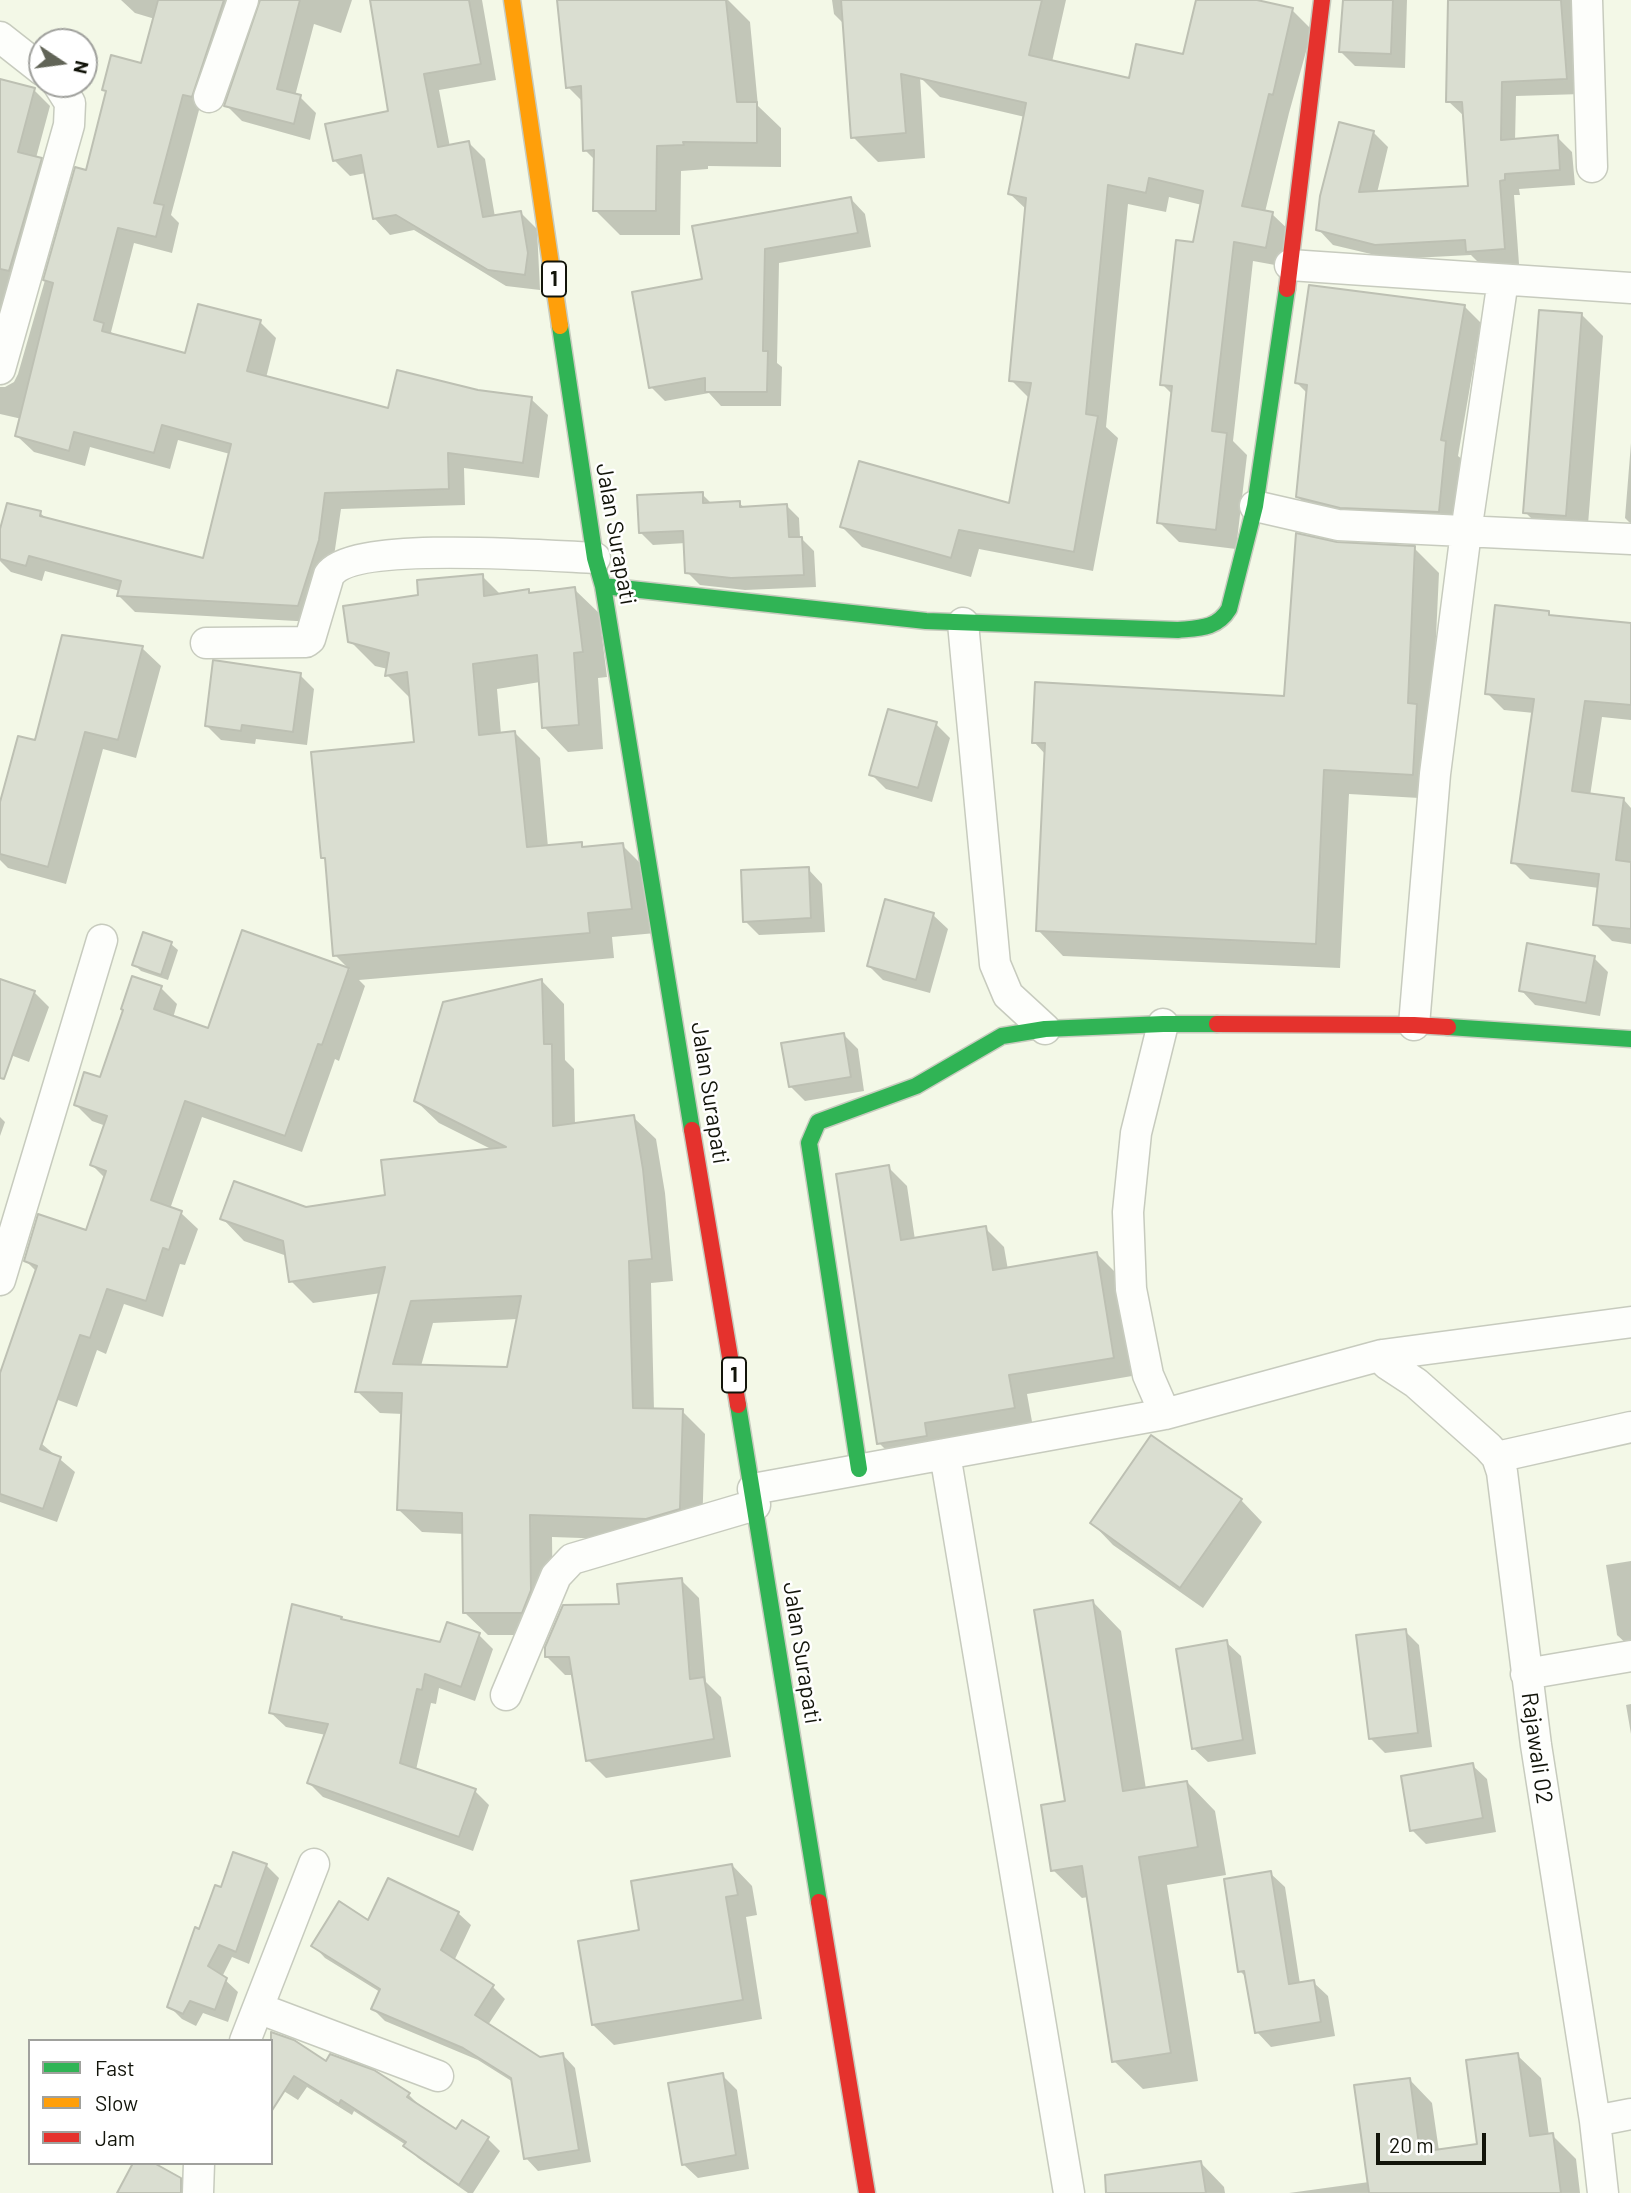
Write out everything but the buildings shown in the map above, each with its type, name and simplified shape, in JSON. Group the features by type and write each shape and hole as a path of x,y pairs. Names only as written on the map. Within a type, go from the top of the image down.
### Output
{"main road":[{"name":"Jalan Surapati","path":"512,0 599,572 867,2193"},
{"path":"599,572 926,621 1178,630 1216,625 1224,619 1229,609 1255,506 1290,265 1322,0"},
{"path":"859,1469 809,1143 818,1122 916,1086 1002,1036 1045,1029 1163,1024 1414,1025 1631,1039"}],"street":[{"path":"209,97 243,0"},
{"path":"1587,0 1592,167"},
{"path":"0,37 28,59"},
{"path":"0,369 69,125 70,103 67,98"},
{"path":"1290,265 1631,288"},
{"path":"1414,1025 1435,774 1466,532 1503,279"},
{"path":"1255,506 1338,525 1631,539"},
{"path":"206,643 306,642 310,639 333,569 380,555 412,552 599,572"},
{"path":"963,622 995,964 1008,995 1045,1029"},
{"path":"0,1280 102,940"},
{"path":"1163,1024 1136,1133 1128,1212 1131,1289 1148,1375 1165,1414"},
{"path":"506,1695 556,1576 572,1559 754,1497 859,1469 1165,1414 1382,1354 1631,1322"},
{"path":"1382,1354 1387,1364 1416,1383 1497,1457 1631,1427"},
{"path":"945,1454 1069,2193"},
{"name":"Rajawali 02","path":"1497,1457 1502,1472 1526,1674 1595,2121 1602,2193"},
{"path":"1526,1674 1631,1656"},
{"path":"246,2039 314,1864"},
{"path":"258,2008 438,2076"},
{"path":"1595,2121 1631,2114"},
{"path":"198,2193 199,2165"}],"traffic: fast":[{"path":"603,586 926,621 1178,630 1213,624 1229,609 1255,506 1287,289"},
{"path":"560,326 595,558 603,586 692,1130"},
{"path":"859,1469 809,1143 818,1122 916,1086 1002,1036 1045,1029 1217,1024"},
{"path":"1448,1027 1631,1039"},
{"path":"738,1405 819,1902"}],"traffic: slow":[{"path":"512,0 560,326"}],"traffic: jam":[{"path":"1287,289 1322,0"},
{"path":"1217,1024 1448,1027"},
{"path":"692,1130 738,1405"},
{"path":"819,1902 867,2193"}]}
